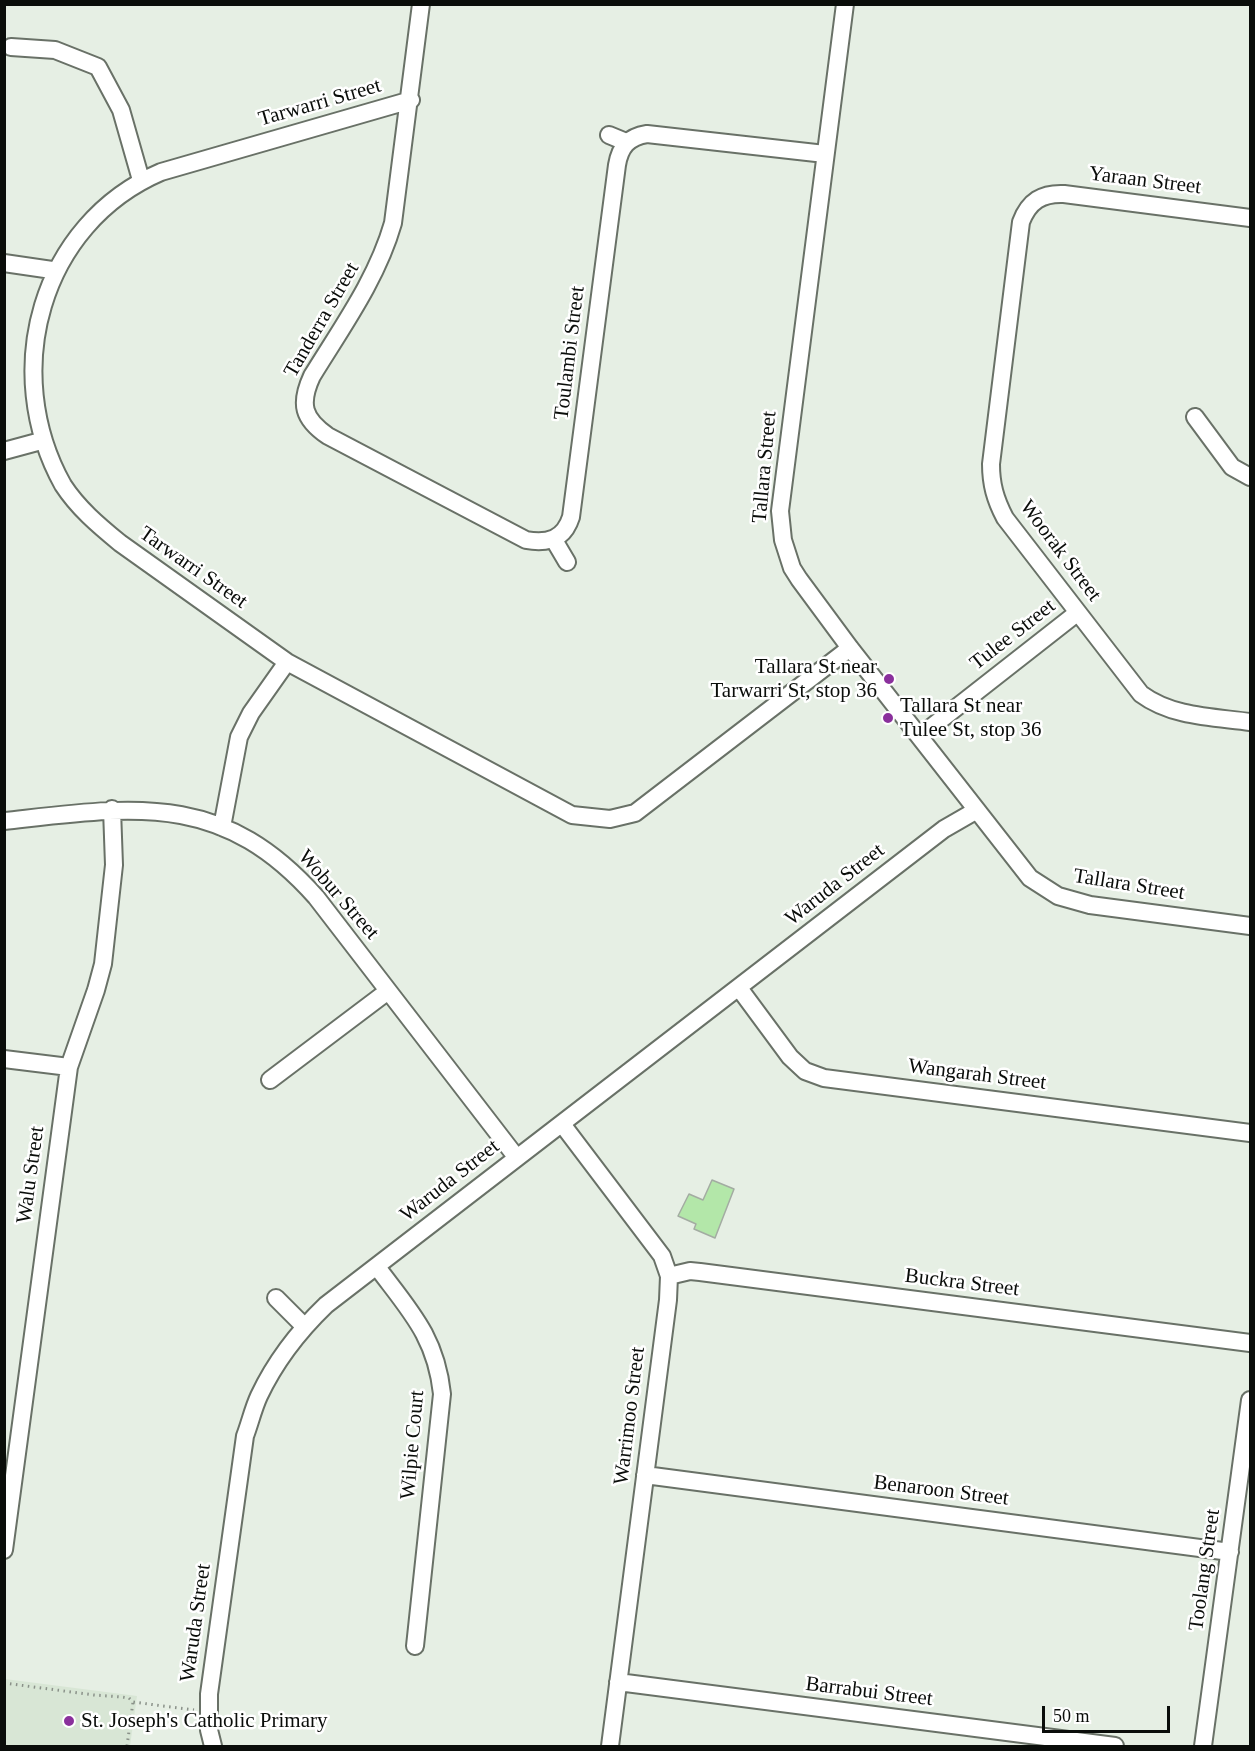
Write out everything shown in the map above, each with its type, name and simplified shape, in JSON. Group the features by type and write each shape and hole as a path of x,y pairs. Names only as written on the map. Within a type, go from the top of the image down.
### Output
{"street":[{"name":"Tanderra Street","path":"422,4 411,100 393,224 387,247 377,268 312,376 305,391 304,406 308,417 328,436 526,540 535,542 554,540"},
{"name":"Tallara Street","path":"845,4 780,511 783,540 792,568 850,648 1030,878 1058,896 1090,905 1251,926"},
{"path":"11,47 55,50 98,67 121,110 141,180"},
{"name":"Tarwarri Street","path":"411,100 181,165 141,180 109,201 87,222 52,270 34,321 29,348 28,373 30,396 41,441 62,484 76,503 94,522 120,543 287,662 572,815 610,819 635,813 850,648"},
{"path":"609,135 626,142 634,137 647,134 825,154"},
{"name":"Toulambi Street","path":"554,540 568,526 571,517 617,165 620,152 626,142"},
{"name":"Yaraan Street","path":"1034,201 1043,196 1064,194 1251,218"},
{"name":"Woorak Street","path":"1034,201 1025,212 1021,222 991,464 991,484 997,502 1005,518 1141,694 1154,703 1171,710 1251,722"},
{"path":"4,263 52,270"},
{"path":"1195,417 1232,467 1251,477"},
{"path":"4,451 41,441"},
{"path":"554,540 567,562"},
{"name":"Tulee Street","path":"920,736 1077,613"},
{"path":"222,827 239,737 251,713 287,662"},
{"name":"Wobur Street","path":"4,821 112,809 169,812 198,817 264,849 296,874 316,897 517,1158"},
{"name":"Walu Street","path":"4,1550 69,1067 103,964 114,865 112,809"},
{"name":"Waruda Street","path":"213,1746 208,1730 208,1695 245,1436 260,1396 304,1326 326,1305 945,829 976,810"},
{"name":"Wangarah Street","path":"739,988 790,1057 805,1071 824,1078 1251,1133"},
{"path":"270,1080 388,991"},
{"path":"4,1059 69,1067"},
{"name":"Warrimoo Street","path":"562,1124 662,1256 669,1276 668,1300 610,1746"},
{"name":"Wilpie Court","path":"377,1267 423,1329 433,1349 440,1372 442,1394 415,1646"},
{"name":"Buckra Street","path":"669,1276 690,1271 700,1272 1251,1343"},
{"path":"276,1298 304,1326"},
{"name":"Toolang Street","path":"1203,1746 1251,1400"},
{"name":"Benaroon Street","path":"645,1475 1230,1552"},
{"name":"Barrabui Street","path":"618,1682 1115,1746"}],"path":[{"path":"4,1683 122,1697 129,1698 133,1702 208,1712"},
{"path":"127,1746 133,1702"}],"shaded area":[{"name":"St. Joseph's Catholic Primary","path":"5,1679 137,1696 130,1746 5,1746"}],"building":[{"path":"712,1180 734,1189 715,1238 694,1229 696,1224 678,1216 689,1194 703,1200"}],"place":[{"name":"Tallara St near Tarwarri St, stop 36","path":"889,679"},
{"name":"Tallara St near Tulee St, stop 36","path":"888,718"},
{"name":"St. Joseph's Catholic Primary","path":"69,1721"}]}
